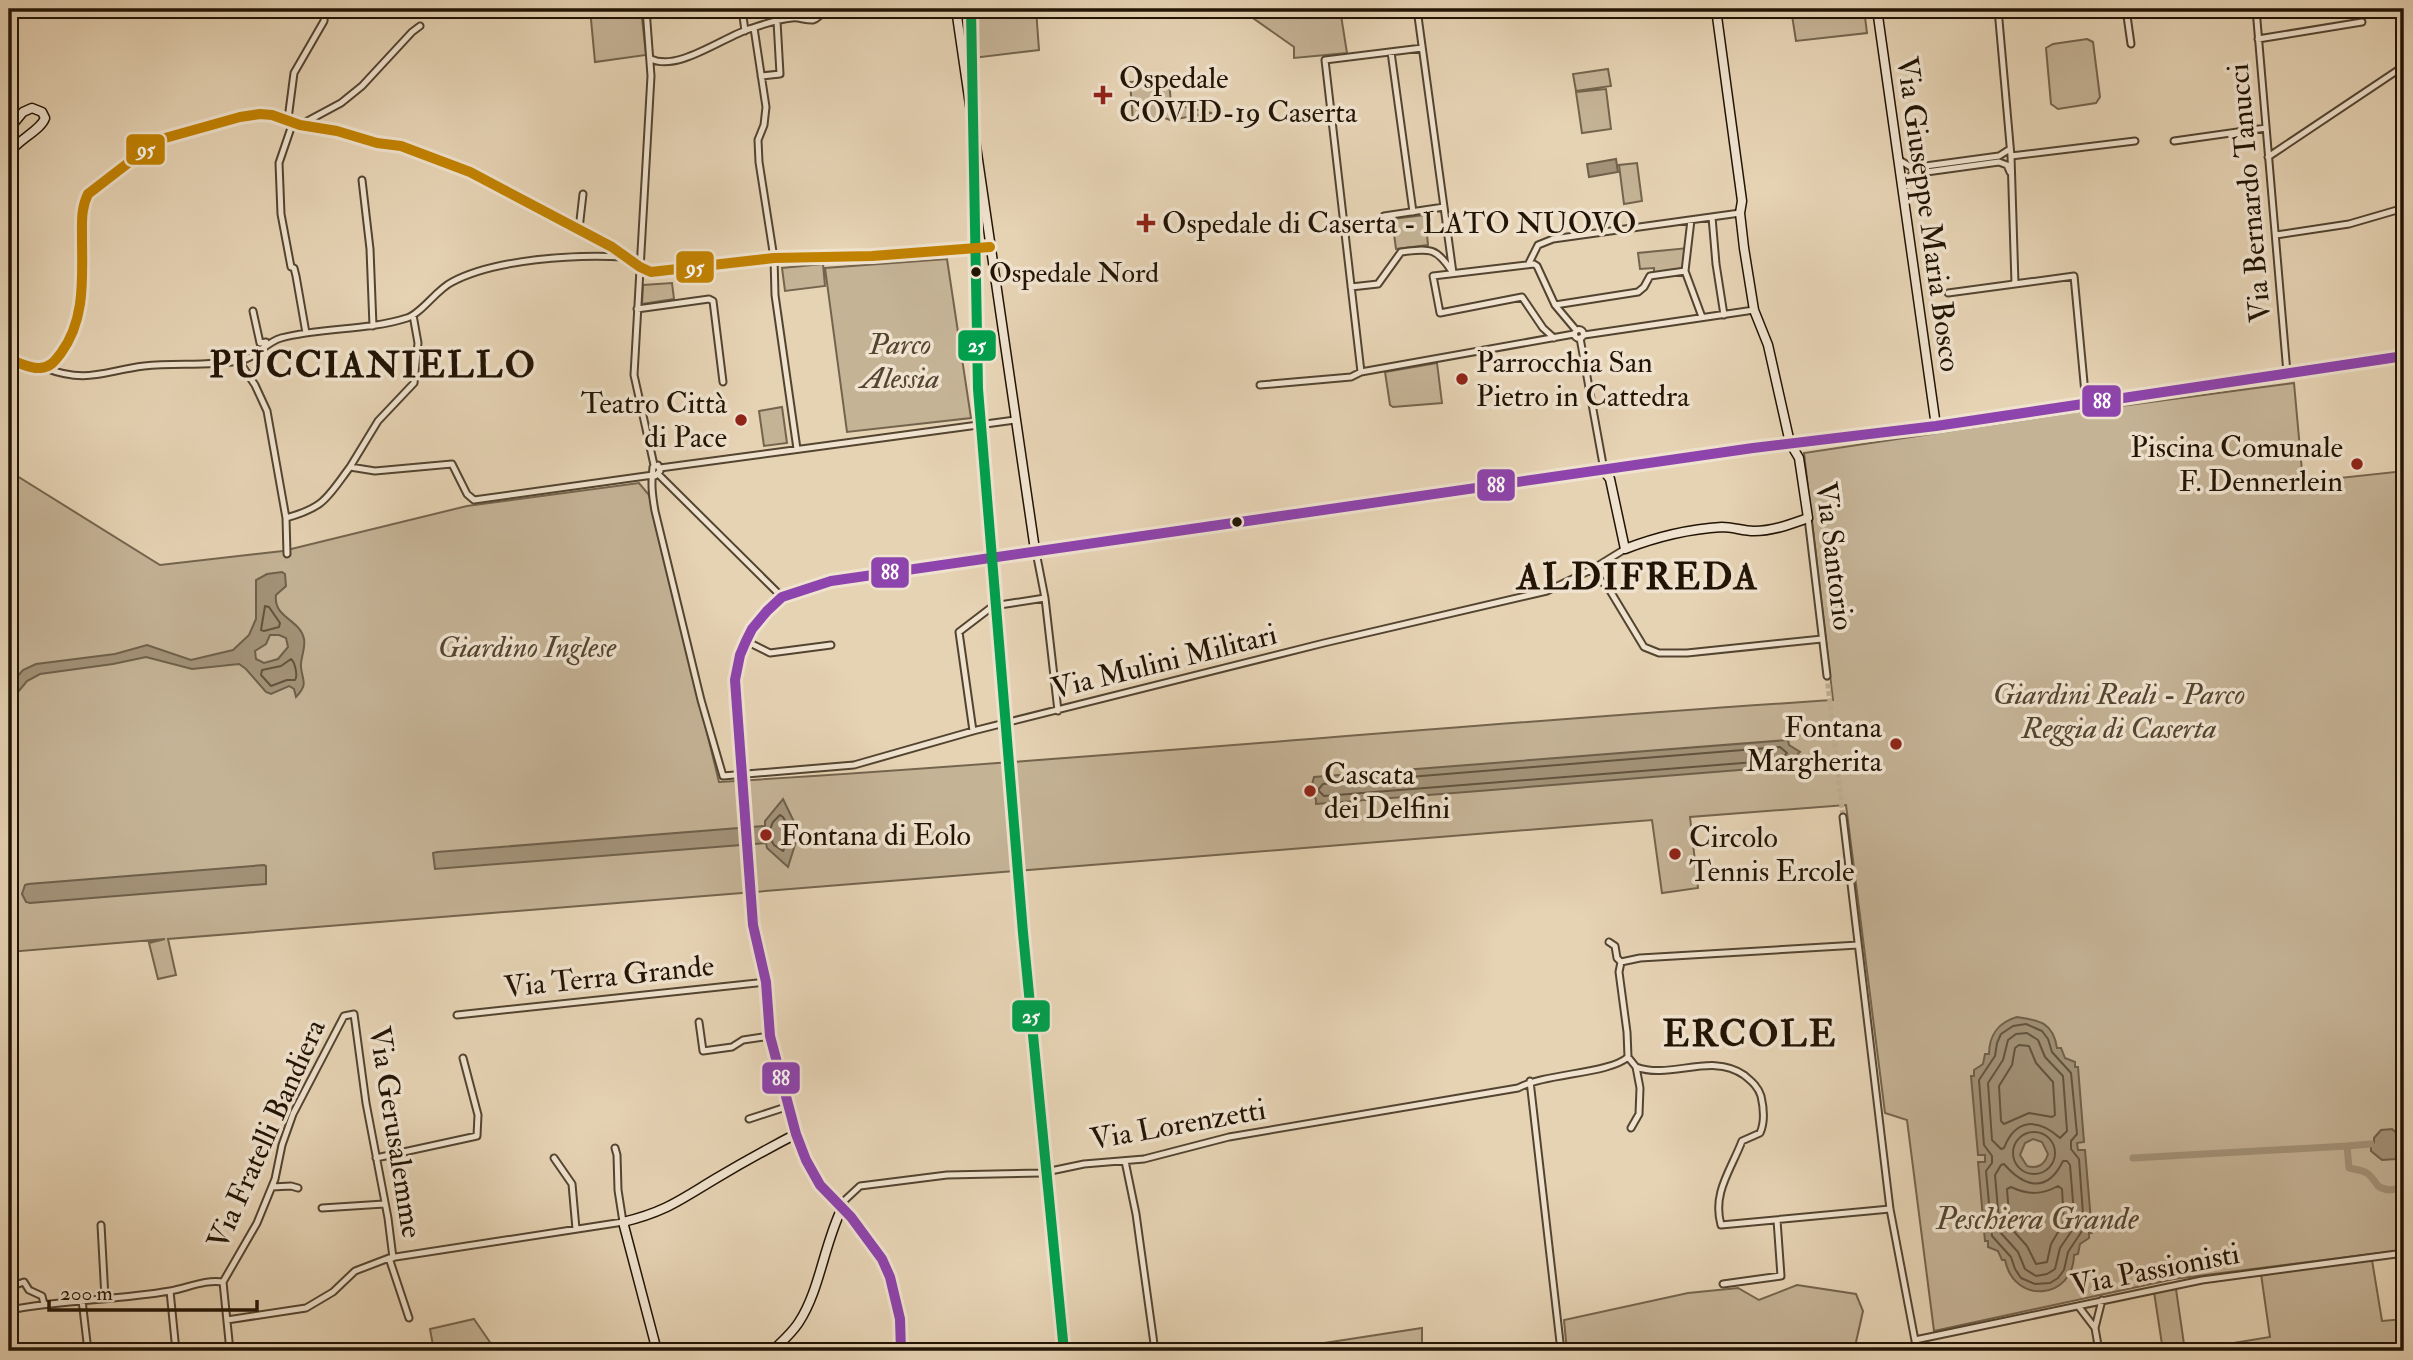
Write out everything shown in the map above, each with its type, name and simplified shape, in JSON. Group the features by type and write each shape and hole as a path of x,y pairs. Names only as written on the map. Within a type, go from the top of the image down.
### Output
{"street":[{"path":"306,333 281,214 279,163 294,122 294,73 324,21 325,9"},
{"path":"646,9 651,59 634,376 656,471 782,597"},
{"path":"742,9 745,31"},
{"path":"651,59 658,62 689,57 745,31 777,21 798,18 811,20 825,9"},
{"path":"956,9 1015,420 1045,598 1058,711"},
{"path":"1416,9 1453,273"},
{"name":"Via Santorio","path":"1716,9 1754,310 1768,345 1790,443 1799,458 1827,676"},
{"name":"Via Giuseppe Maria Bosco","path":"1877,9 1936,426"},
{"path":"2015,284 2011,153 2000,12 2058,9"},
{"path":"2126,9 2130,44"},
{"name":"Via Bernardo Tanucci","path":"2256,9 2287,373"},
{"path":"761,76 780,74 777,21"},
{"path":"2258,39 2362,22"},
{"path":"294,122 347,98 378,71 412,32 421,26"},
{"path":"754,28 766,107 764,124 758,139 759,162 774,258 775,295 796,449"},
{"path":"1361,372 1325,60 1422,48"},
{"path":"1391,52 1413,212"},
{"path":"2268,157 2404,65"},
{"path":"9,129 23,112 32,108 42,111 45,118 42,125 21,138 9,153"},
{"path":"44,368 53,364 65,348 74,333 79,316 82,215 83,203 88,194 164,138 260,114 337,131 377,144 401,146 428,155 451,167 470,172 579,229 640,267 661,272 774,258 872,256 990,247"},
{"path":"2175,141 2266,128"},
{"path":"1896,158 1911,167 1918,167 2011,153 2135,141"},
{"path":"1901,191 1912,174 1999,162 2007,165 2012,175"},
{"path":"362,180 370,249 373,326"},
{"path":"579,229 583,194"},
{"path":"1384,216 1444,207"},
{"path":"2276,236 2349,224 2404,208"},
{"path":"1529,263 1538,245 1553,239 1741,212"},
{"path":"1713,217 1716,264 1724,315"},
{"path":"1691,220 1685,271 1702,317"},
{"path":"1351,287 1378,284 1401,252 1429,249 1442,256 1453,273"},
{"path":"253,312 260,344 306,333 373,326 413,315 454,280 506,264 627,257"},
{"path":"1554,338 1543,328 1522,298 1440,313 1433,276 1529,263 1537,266 1555,305 1578,335 1604,471 1610,479 1625,549 1687,531 1724,527 1754,531 1777,528 1808,518"},
{"path":"1555,305 1638,292 1650,276 1685,271"},
{"path":"1948,293 2074,276 2085,404"},
{"path":"637,309 709,299 713,301 723,382"},
{"path":"1260,386 1351,377 1361,372 1554,338 1754,310"},
{"path":"286,518 322,504 350,467 378,421 414,383 418,343 413,315"},
{"path":"9,360 60,374 90,377 144,366 239,361 273,341"},
{"path":"745,815 735,680 740,655 752,629 782,597 831,581 1753,448 1936,426 2404,356"},
{"path":"239,361 256,385 267,411 286,518 287,554"},
{"path":"350,467 375,471 452,464 467,495 474,500 796,449 1015,420"},
{"name":"Via Mulini Militari","path":"656,471 650,485 661,536 701,700 723,776 854,765 973,731 1324,643 1547,591 1591,570 1625,549"},
{"path":"1591,570 1609,589 1644,646 1659,653 1687,653 1822,639"},
{"path":"973,731 959,632 993,606 1045,598"},
{"path":"746,641 770,653 831,645"},
{"path":"1843,817 1890,1209 1917,1351"},
{"path":"749,864 753,925 766,982 770,1036 796,1134 820,1185 882,1259 890,1277 900,1319 901,1351"},
{"path":"1609,942 1615,946 1621,962 1619,972 1628,1057 1636,1067 1640,1106 1631,1128"},
{"path":"1621,962 1640,958 1858,945"},
{"name":"Via Terra Grande","path":"457,1016 766,982"},
{"name":"Via Gerusalemme","path":"354,1014 391,1258 409,1318"},
{"name":"Via Fratelli Bandiera","path":"230,1351 223,1282 257,1223 272,1187 293,1114 339,1023 344,1016 354,1014"},
{"path":"699,1022 703,1051 732,1047 743,1040 770,1036"},
{"name":"Via Lorenzetti","path":"842,1208 852,1191 860,1186 947,1175 1041,1173 1084,1164 1144,1159 1229,1137 1517,1088 1530,1081 1614,1065 1628,1057"},
{"path":"376,1158 477,1136 478,1115 463,1058"},
{"path":"1636,1067 1655,1070 1703,1065 1723,1066 1736,1070 1752,1081 1759,1090 1764,1125 1760,1133 1742,1141 1718,1193 1721,1225 1890,1209"},
{"path":"1530,1081 1561,1351"},
{"path":"749,1119 789,1106"},
{"path":"227,1320 306,1308 333,1292 355,1271 391,1258 653,1215 796,1134"},
{"path":"615,1148 623,1222 657,1351"},
{"path":"554,1158 572,1184 576,1229"},
{"path":"1125,1161 1136,1214 1155,1351"},
{"path":"272,1187 299,1188"},
{"path":"321,1208 384,1204"},
{"path":"772,1351 799,1322 842,1208"},
{"path":"1723,1284 1781,1276 1777,1220"},
{"path":"101,1225 105,1298"},
{"name":"Via Passionisti","path":"1915,1340 2202,1280 2404,1253"},
{"path":"9,1310 170,1291 214,1281 223,1282"},
{"path":"18,1284 24,1283 29,1290 42,1296 44,1304"},
{"path":"170,1291 176,1351"},
{"path":"82,1300 88,1351"},
{"path":"2099,1351 2095,1328 2102,1300"},
{"path":"2079,1307 2095,1328"}],"green space":[{"path":"590,9 641,9 646,55 595,62"},
{"path":"966,9 1036,9 1039,50 973,58"},
{"path":"1240,9 1340,9 1347,53 1294,58 1294,47"},
{"path":"1791,9 1864,9 1867,33 1796,41"},
{"path":"2087,39 2093,42 2100,97 2096,103 2058,109 2051,104 2046,48 2053,44"},
{"path":"1608,69 1611,86 1576,91 1573,74"},
{"path":"1169,80 1171,104 1212,113 1170,120 1162,117 1133,121 1130,82"},
{"path":"1606,89 1611,129 1582,133 1576,92"},
{"path":"1637,163 1642,201 1624,204 1619,165"},
{"path":"1425,215 1428,245 1396,249 1392,219"},
{"path":"1688,248 1685,271 1654,275 1654,268 1640,269 1638,253"},
{"name":"Parco Alessia","path":"947,259 971,418 847,432 825,268"},
{"path":"823,264 825,286 785,291 782,268"},
{"path":"672,283 674,299 642,304 643,285"},
{"path":"1437,363 1442,403 1393,407 1390,405 1385,372"},
{"name":"Giardini Reali - Parco Reggia di Caserta","path":"2294,383 2303,482 2404,471 2404,1250 2174,1279 1934,1331 1907,1120 1885,1113 1846,805 1690,817 1698,888 1662,893 1652,820 168,939 176,975 158,979 149,943 165,939 9,952 9,471 160,565 283,551 467,506 639,483 649,495 719,782 1833,700 1804,453 2083,411"},
{"path":"782,407 787,443 764,446 759,411"},
{"path":"2372,1260 2382,1321 2404,1319 2404,1351 2185,1351 2270,1337 2261,1274"},
{"path":"1797,1285 1856,1294 1863,1311 1854,1351 1567,1351 1564,1320 1688,1293 1738,1288 1759,1300"},
{"path":"2176,1289 2185,1351 2163,1351 2154,1292"},
{"path":"474,1319 496,1351 434,1351 430,1329"},
{"path":"1422,1328 1422,1344 1378,1351 1272,1351"}],"water":[{"path":"1616,159 1618,172 1589,177 1587,164"},
{"path":"267,574 285,574 286,586 276,595 276,603 282,614 302,632 304,639 301,664 304,685 296,697 294,689 289,686 271,694 266,692 239,664 192,669 146,657 40,674 27,681 9,703 9,686 23,670 36,664 115,654 147,645 191,660 233,650 249,635 256,619 256,580","holes":["270,635 286,638 288,647 278,659 264,663 256,659 255,651 266,644"]},
{"path":"1788,740 1789,745 1800,752 1790,761 1790,766 1316,804 1316,799 1310,792 1314,777"},
{"path":"783,799 799,832 788,867 767,848 766,843 435,869 433,853 437,852 765,826 765,821"},
{"path":"264,865 266,884 30,903 26,902 22,894 28,884"},
{"name":"Peschiera Grande","path":"2017,1017 2031,1019 2048,1027 2057,1048 2061,1048 2065,1058 2075,1062 2075,1067 2078,1067 2084,1142 2077,1143 2078,1150 2085,1150 2092,1233 2080,1244 2078,1254 2074,1255 2071,1270 2064,1281 2054,1288 2042,1291 2019,1285 2005,1260 2002,1260 1998,1251 1988,1247 1988,1241 1985,1241 1978,1162 1985,1162 1985,1155 1978,1155 1971,1076 1974,1076 1974,1070 1983,1064 1985,1054 1989,1054 1996,1030","holes":["2033,1139 2042,1142 2048,1154 2045,1161 2037,1166 2027,1166 2020,1155 2025,1143"]},
{"path":"2392,1129 2400,1136 2400,1141 2404,1141 2404,1149 2396,1159 2382,1160 2371,1151 2371,1144 2381,1130"}],"waterway":[{"path":"2371,1144 2347,1146 2349,1168 2366,1172 2378,1186 2385,1189 2392,1190 2404,1183"},
{"path":"2133,1158 2347,1146"}],"tunnel":[{"path":"971,9 973,107"},
{"path":"973,145 978,389 1023,933 1064,1351"},
{"path":"1827,676 1843,817"},
{"path":"745,815 749,864"}],"transit line":[{"name":"25","path":"971,9 978,389 1023,933 1064,1351"},
{"name":"95","path":"9,360 32,367 47,366 57,359 69,340 79,312 81,297 82,215 88,194 158,140 260,114 377,143 401,146 470,172 612,247 651,272 774,258 872,256 990,247"},
{"name":"88","path":"901,1351 900,1319 890,1277 882,1259 851,1217 820,1185 806,1160 796,1134 770,1036 766,982 753,925 735,680 740,655 752,629 782,597 831,581 1753,448 1936,426 2404,356"}],"place":[{"name":"Ospedale COVID-19 Caserta","path":"1103,95"},
{"name":"Ospedale di Caserta - LATO NUOVO","path":"1146,223"},
{"name":"Ospedale Nord","path":"976,272"},
{"name":"Parrocchia San Pietro in Cattedra","path":"1462,379"},
{"name":"Teatro Città di Pace","path":"741,420"},
{"name":"Piscina Comunale F. Dennerlein","path":"2357,464"},
{"name":"Fontana Margherita","path":"1896,744"},
{"name":"Cascata dei Delfini","path":"1310,791"},
{"name":"Fontana di Eolo","path":"766,835"},
{"name":"Circolo Tennis Ercole","path":"1675,854"}],"district":[{"name":"PUCCIANIELLO","path":"373,364"},
{"name":"ALDIFREDA","path":"1638,576"},
{"name":"ERCOLE","path":"1750,1033"}],"park label":[{"name":"Giardino Inglese","path":"527,647"}]}
